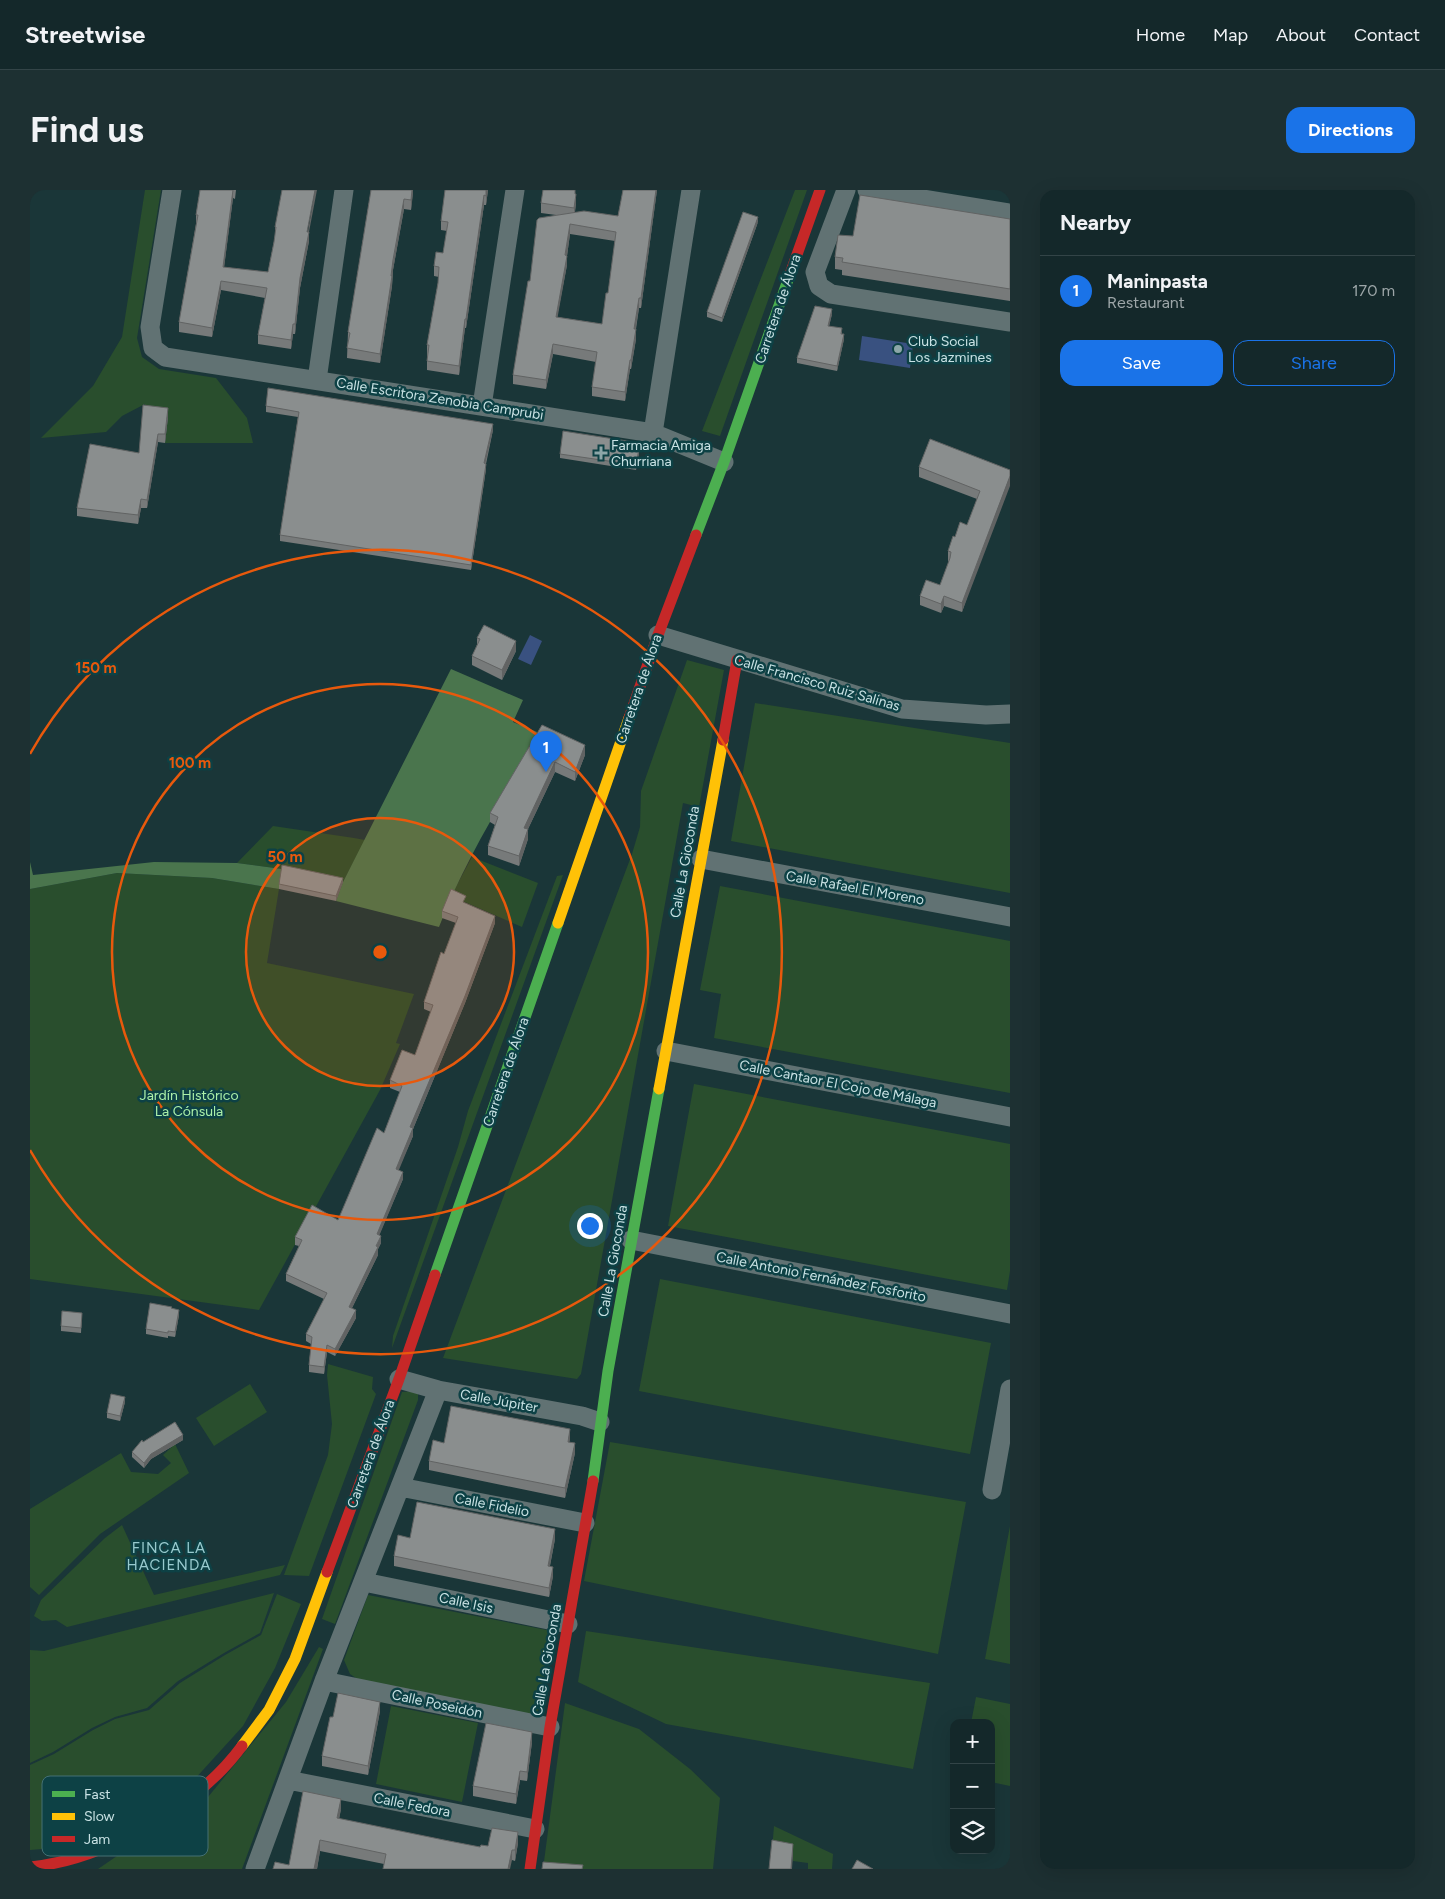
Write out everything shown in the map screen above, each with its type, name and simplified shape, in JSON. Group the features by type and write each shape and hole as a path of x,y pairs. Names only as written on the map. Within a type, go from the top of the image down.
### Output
{"main road":[{"name":"Carretera de Álora","path":"208,1782 235,1756 269,1710 295,1659 399,1379 658,635 724,462 820,190"},
{"name":"Calle La Gioconda","path":"530,1869 550,1728 599,1443 600,1422 631,1240 737,660"},
{"name":"Carretera de Álora","path":"30,1867 41,1866 77,1856"},
{"path":"69,1858 75,1869"}],"street":[{"name":"Calle Escritora Zenobia Camprubi","path":"172,190 150,327 153,348 165,357 653,433 724,462"},
{"path":"317,380 344,190"},
{"path":"482,406 515,190"},
{"path":"653,433 691,190"},
{"name":"Carretera de Álora","path":"846,190 815,272 820,286 832,294 1010,322"},
{"path":"867,190 1010,213"},
{"name":"Calle Francisco Ruiz Salinas","path":"658,635 902,709 986,715 1010,714"},
{"name":"Calle Rafael El Moreno","path":"701,859 1010,917"},
{"name":"Calle Cantaor El Cojo de Málaga","path":"666,1051 1010,1117"},
{"name":"Calle Antonio Fernández Fosforito","path":"631,1240 1010,1314"},
{"name":"Calle Júpiter","path":"399,1379 438,1390 582,1416 600,1422"},
{"path":"992,1490 1010,1389"},
{"path":"255,1869 324,1681 438,1390"},
{"name":"Calle Fidelio","path":"400,1487 585,1523"},
{"name":"Calle Isis","path":"364,1582 568,1624"},
{"name":"Calle Poseidón","path":"324,1681 550,1728"},
{"name":"Calle Fedora","path":"288,1780 535,1829"}],"green space":[{"path":"145,190 161,190 137,338 142,357 159,369 216,378 247,418 253,443 165,443 168,417 143,414 145,404 122,416 106,432 41,438 93,386 122,337"},
{"path":"795,190 807,190 720,436 702,431"},
{"path":"687,660 724,670 699,807 683,803 581,1374 577,1379 443,1358 632,854 640,827 641,791"},
{"path":"451,669 523,700 513,722 542,734 473,852 439,927 336,901 343,882"},
{"path":"755,703 1010,743 1010,893 731,841"},
{"path":"273,826 365,840 343,882 282,869 237,863"},
{"path":"472,857 538,883 522,927 451,896"},
{"path":"30,862 33,875 154,862 237,863 282,869 279,889 212,878 117,873 30,889"},
{"name":"Jardín Histórico La Cónsula","path":"117,873 212,878 279,889 267,963 414,994 396,1043 400,1044 380,1090 259,1310 30,1279 30,889"},
{"path":"563,875 392,1348 393,1336 458,1147 468,1111 557,876"},
{"path":"720,886 1010,941 1010,1093 714,1038 721,994 700,990"},
{"path":"694,1084 1010,1144 1010,1271 1007,1290 668,1226"},
{"path":"660,1279 991,1343 970,1454 639,1391"},
{"path":"328,1364 373,1377 372,1389 376,1394 309,1576 284,1575 328,1455 332,1424 327,1375"},
{"path":"250,1384 267,1412 214,1446 196,1418"},
{"path":"415,1391 418,1394 418,1400 335,1624 322,1619 402,1392"},
{"path":"610,1442 966,1502 938,1654 584,1581"},
{"path":"175,1444 189,1473 100,1534 39,1595 30,1587 30,1509 121,1453 131,1472 158,1474 171,1463 163,1455"},
{"path":"122,1525 154,1595 285,1565 280,1575 67,1627 56,1620 42,1621 34,1616 41,1600 105,1538"},
{"path":"1010,1526 1010,1664 985,1659"},
{"path":"274,1593 260,1633 178,1681 147,1708 115,1717 30,1763 30,1650 44,1651"},
{"path":"277,1594 301,1604 275,1668 243,1726 198,1776 42,1776 42,1849 30,1850 30,1765 54,1754 115,1719 149,1710 180,1683 261,1635"},
{"path":"368,1595 552,1631 538,1711 529,1714 359,1680 350,1674 344,1660"},
{"path":"586,1631 930,1683 913,1769 666,1724 578,1682"},
{"path":"319,1647 323,1649 242,1869 98,1869 117,1856 208,1856 208,1797 286,1702"},
{"path":"976,1697 1010,1704 1010,1786 995,1783 995,1719 972,1719"},
{"path":"565,1703 639,1729 690,1769 720,1798 713,1869 543,1869"},
{"path":"391,1706 478,1723 462,1802 376,1784"},
{"path":"774,1826 833,1854 832,1869 808,1869 808,1863 793,1861 793,1854 772,1850"}],"water":[{"path":"862,336 913,344 910,368 859,360"},
{"path":"530,635 542,641 531,665 518,659"}],"building":[{"path":"200,190 233,190 223,267 268,272 282,190 315,190 291,340 258,335 267,288 221,281 212,328 179,322 198,215 196,215"},
{"path":"371,190 412,190 411,200 404,199 393,260 380,354 347,348"},
{"path":"445,190 486,190 459,366 427,361 429,345 427,345 438,283 439,267 434,266 436,252 443,253 448,222 441,221"},
{"path":"543,190 575,190 574,208 541,203"},
{"path":"623,190 656,190 641,298 639,298 634,329 636,329 625,392 592,387 597,352 553,344 546,380 513,375 528,281 530,281 537,220 539,218 584,211 618,216","holes":["570,224 616,232 602,324 556,317 567,256 565,255"]},
{"path":"860,195 1010,219 1010,289 842,262 843,258 835,257 838,235 853,236"},
{"path":"743,212 758,217 722,318 707,312"},
{"path":"815,306 832,309 828,326 842,328 841,334 844,334 837,366 797,358"},
{"path":"268,388 493,424 484,463 486,464 471,565 280,535 299,412 266,406"},
{"path":"143,405 168,408 165,434 158,434 147,500 141,499 138,515 77,508 90,444 139,453"},
{"path":"563,431 640,443 636,465 560,454"},
{"path":"930,439 1010,470 1010,476 962,603 944,596 941,604 920,596 926,580 940,585 950,558 951,552 948,551 953,536 955,537 960,522 967,525 980,491 919,467"},
{"path":"484,625 516,641 502,670 472,656 480,639 477,638"},
{"path":"542,725 585,745 575,772 555,762 524,828 528,829 519,856 488,846 498,817 490,813"},
{"path":"282,865 343,878 336,896 279,884"},
{"path":"451,889 466,896 463,902 495,916 465,996 410,1127 413,1128 396,1169 403,1172 377,1234 381,1236 376,1246 378,1247 349,1307 356,1310 335,1349 327,1345 324,1367 309,1365 312,1337 306,1334 327,1293 286,1274 302,1240 295,1237 312,1205 338,1220 377,1128 384,1133 402,1086 390,1080 402,1050 415,1055 433,1005 424,1002 441,952 444,954 458,917 442,911"},
{"path":"150,1303 179,1310 175,1332 168,1331 168,1333 146,1329"},
{"path":"62,1311 82,1313 81,1328 61,1326"},
{"path":"111,1394 125,1397 120,1416 107,1413"},
{"path":"451,1406 570,1429 568,1442 575,1443 565,1488 429,1461 433,1440 444,1443"},
{"path":"175,1422 183,1435 151,1454 144,1463 132,1452 142,1440 143,1442"},
{"path":"417,1502 555,1529 548,1566 553,1567 549,1588 394,1556 398,1535 410,1538"},
{"path":"338,1693 380,1702 368,1766 322,1756 330,1717 333,1717"},
{"path":"486,1723 532,1732 527,1772 520,1771 516,1794 473,1786"},
{"path":"303,1791 341,1799 337,1818 480,1847 481,1845 488,1846 492,1828 518,1832 515,1850 512,1850 508,1869 383,1869 386,1854 320,1840 314,1869 273,1869 275,1862 289,1865"},
{"path":"772,1840 793,1844 791,1869 769,1869"},
{"path":"857,1860 873,1869 852,1869"},
{"path":"543,1862 583,1865 582,1869 542,1869"}],"traffic: fast":[{"path":"696,535 724,462 789,277"},
{"path":"435,1275 558,923"},
{"path":"593,1481 608,1371 659,1089"}],"traffic: slow":[{"path":"558,923 629,718"},
{"path":"659,1089 723,740"},
{"path":"242,1746 269,1710 295,1659 327,1572"}],"traffic: jam":[{"path":"789,277 820,190"},
{"path":"629,718 696,535"},
{"path":"723,740 737,660"},
{"path":"327,1572 399,1379 435,1275"},
{"path":"530,1869 550,1727 593,1481"},
{"path":"208,1782 242,1746"},
{"path":"30,1867 81,1856"}],"place":[{"name":"Club Social Los Jazmines","path":"898,349"},
{"name":"Farmacia Amiga Churriana","path":"601,453"},
{"name":"Maninpasta","path":"546,772"}],"district":[{"name":"FINCA LA HACIENDA","path":"169,1556"}]}
